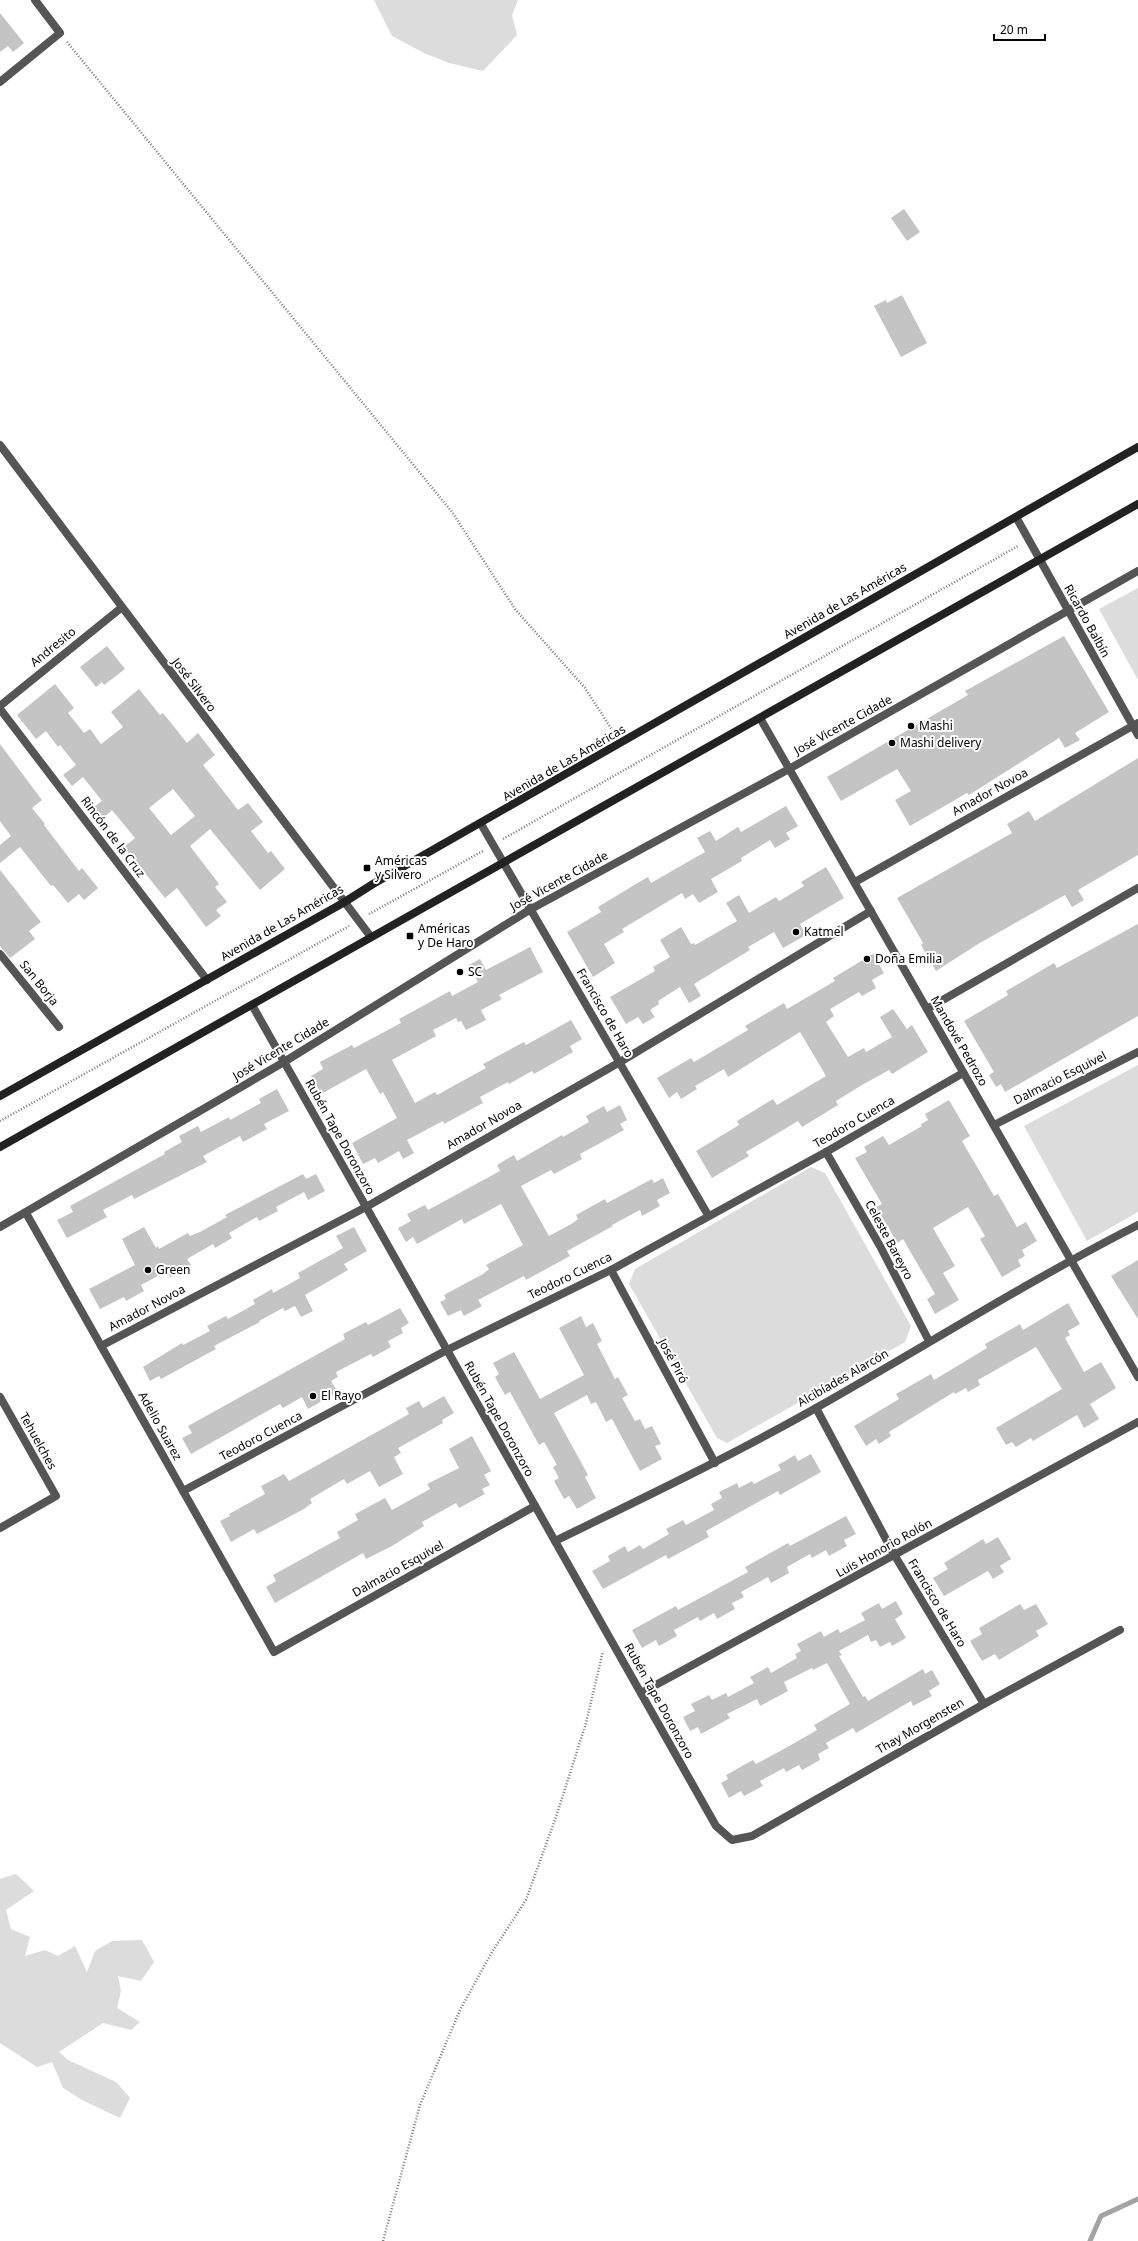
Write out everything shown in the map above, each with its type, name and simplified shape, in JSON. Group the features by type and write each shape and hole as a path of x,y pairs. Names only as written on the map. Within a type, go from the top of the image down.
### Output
{"main road":[{"name":"Avenida de Las Américas","path":"0,1096 344,903 373,884 481,824 1138,447"},
{"path":"0,1147 1138,504"}],"street":[{"path":"0,82 60,33 35,0"},
{"name":"José Silvero","path":"0,446 371,937"},
{"name":"Ricardo Balbín","path":"1016,517 1068,611 1135,725 1138,735"},
{"name":"José Vicente Cidade","path":"0,1227 284,1062 531,909 789,769 1138,571"},
{"name":"Andresito","path":"0,706 121,608"},
{"name":"Rincón de la Cruz","path":"0,709 208,980"},
{"name":"Mandové Pedrozo","path":"760,718 1138,1377"},
{"name":"Amador Novoa","path":"854,882 1135,725"},
{"name":"Francisco de Haro","path":"481,824 708,1215"},
{"path":"927,1009 1138,888"},
{"name":"Amador Novoa","path":"101,1346 366,1207 620,1062 871,911"},
{"name":"San Borja","path":"0,954 59,1027"},
{"name":"Rubén Tape Doronzoro","path":"252,1004 716,1826 732,1840"},
{"name":"Dalmacio Esquivel","path":"994,1125 1138,1052"},
{"name":"Teodoro Cuenca","path":"183,1491 447,1350 611,1270 708,1215 826,1152 964,1073"},
{"name":"Celeste Bareyro","path":"826,1152 880,1246 929,1341"},
{"name":"Adelio Suarez","path":"26,1213 274,1652"},
{"name":"Alcibíades Alarcón","path":"555,1542 715,1462 816,1408 1070,1259 1138,1225"},
{"name":"José Piró","path":"611,1270 715,1462"},
{"name":"Tehuelches","path":"0,1528 56,1496 1,1400"},
{"name":"Francisco de Haro","path":"816,1408 895,1556 984,1704"},
{"name":"Luis Honorio Rolón","path":"641,1693 895,1556 1138,1422"},
{"name":"Dalmacio Esquivel","path":"274,1652 535,1506"},
{"name":"Thay Morgensten","path":"732,1840 752,1836 984,1704 1120,1630"}],"path":[{"path":"60,33 452,512 515,609 584,688 621,744"},
{"path":"0,1121 494,845 1028,540"},
{"path":"383,2241 420,2105 460,2010 492,1952 526,1900 557,1814 586,1723 607,1634"}],"shaded area":[{"path":"374,0 518,0 512,15 517,35 483,71 449,63 426,54 392,36"},
{"path":"1138,588 1138,680 1099,609"},
{"path":"1138,1065 1138,1212 1087,1241 1024,1126"},
{"path":"811,1167 825,1173 911,1326 905,1342 727,1443 717,1438 629,1284 635,1269"},
{"path":"16,1874 34,1891 6,1910 11,1929 30,1937 25,1956 45,1950 58,1956 75,1946 87,1972 95,1951 112,1941 142,1940 154,1962 141,1981 118,1976 121,1991 117,2008 140,2022 131,2030 103,2023 59,2052 68,2060 116,2082 130,2098 120,2118 82,2100 63,2088 52,2062 37,2067 0,2043 0,1879"}],"building":[{"path":"0,13 24,43 13,52 8,46 0,52"},
{"path":"904,209 920,232 907,241 891,218"},
{"path":"902,295 927,343 901,357 874,306 886,300 887,303"},
{"path":"1064,636 1109,712 1075,733 1080,740 1065,748 1059,738 969,795 967,793 910,826 895,800 911,791 897,769 841,801 827,777 968,695 965,691"},
{"path":"107,646 125,669 104,685 102,682 96,687 80,667"},
{"path":"55,684 74,708 68,713 84,733 90,729 101,744 123,727 111,712 139,689 160,715 163,713 187,743 198,733 215,755 203,765 238,810 248,803 263,822 251,831 268,853 271,851 285,869 260,890 210,829 190,846 219,884 215,887 227,902 216,910 221,916 206,927 177,888 165,898 124,847 135,838 112,810 100,821 91,809 102,801 83,777 72,786 63,775 76,765 60,745 58,747 46,731 36,739 17,715","holes":["173,789 195,816 171,835 149,808"]},
{"path":"0,744 42,800 32,808 79,871 82,868 98,888 84,900 79,894 68,903 53,885 51,886 20,847 0,863 0,845 11,836 0,821"},
{"path":"1138,758 1138,855 1078,890 1084,900 1072,907 1065,895 978,944 936,971 921,945 923,943 897,898 1012,833 1007,824 1029,811 1035,821"},
{"path":"786,806 798,826 786,833 790,839 775,848 770,840 741,858 742,861 711,879 718,892 699,903 693,894 685,899 682,893 622,929 624,932 604,944 615,963 593,977 567,932 601,912 598,907 648,877 651,883 705,852 697,838 710,831 716,841 738,827 741,832"},
{"path":"826,867 844,898 800,924 806,935 783,948 774,932 748,947 750,950 694,984 701,996 689,1003 680,987 658,1001 659,1004 650,1010 655,1017 643,1024 638,1017 626,1024 610,997 655,971 653,967 670,957 660,940 681,927 691,944 694,943 695,945 737,921 726,903 739,895 749,913 776,897 779,901 804,886 801,882"},
{"path":"0,870 41,922 29,931 35,939 10,958 0,946"},
{"path":"1138,924 1138,1016 1005,1092 1001,1084 996,1087 989,1075 994,1072 964,1021 1008,995 1006,991 1054,963 1057,968"},
{"path":"530,947 543,972 499,995 502,999 481,1010 486,1020 466,1030 461,1021 458,1022 456,1018 433,1030 436,1036 392,1060 415,1103 435,1092 437,1095 486,1068 483,1064 524,1042 526,1045 571,1020 582,1039 570,1046 573,1052 534,1074 532,1071 509,1084 508,1082 480,1097 483,1103 444,1124 443,1121 407,1140 414,1153 403,1159 399,1151 378,1163 375,1158 363,1164 352,1143 397,1118 383,1092 380,1094 366,1069 321,1094 311,1076 323,1069 320,1062 352,1045 354,1048 401,1023 399,1019 450,991 452,996 478,982 469,965 480,959 486,970"},
{"path":"873,954 884,973 872,980 876,988 862,996 859,992 830,1009 834,1016 826,1022 848,1057 864,1048 866,1052 892,1037 880,1017 893,1009 907,1029 912,1025 928,1052 892,1074 889,1070 862,1085 836,1101 838,1105 802,1127 798,1121 746,1152 749,1156 712,1178 696,1151 739,1125 737,1121 773,1099 777,1105 826,1076 800,1032 728,1077 724,1069 695,1086 697,1089 681,1099 677,1092 669,1098 657,1078 691,1058 694,1062 748,1030 745,1026 784,1003 787,1009 835,981 833,978"},
{"path":"277,1089 289,1111 264,1124 267,1129 243,1142 240,1136 203,1156 207,1162 134,1199 132,1195 103,1210 107,1217 67,1238 57,1220 73,1212 70,1206 165,1154 164,1152 182,1142 179,1136 198,1126 201,1132 229,1117 230,1120 261,1103 259,1099"},
{"path":"949,1100 970,1136 962,1141 994,1196 998,1194 1017,1227 1026,1222 1037,1241 1022,1250 1025,1256 1018,1260 1021,1266 1002,1277 980,1239 985,1236 968,1207 933,1228 955,1266 943,1273 959,1300 935,1314 927,1299 935,1294 903,1239 897,1243 876,1207 882,1204 855,1158 867,1152 864,1147 883,1136 889,1145 922,1126 921,1124 928,1120 925,1114"},
{"path":"620,1105 627,1120 620,1124 624,1130 580,1154 582,1159 554,1174 551,1170 521,1186 549,1236 573,1223 578,1219 576,1215 605,1199 607,1203 652,1179 654,1183 663,1178 670,1193 657,1200 660,1206 642,1216 640,1210 567,1251 570,1256 526,1280 524,1276 478,1300 482,1306 464,1316 461,1310 448,1316 440,1302 446,1299 444,1295 483,1274 489,1269 486,1265 523,1245 501,1204 464,1224 462,1219 417,1244 413,1237 406,1242 398,1228 411,1221 407,1214 425,1205 428,1210 500,1171 497,1165 514,1155 517,1161 562,1135 563,1137 589,1122 586,1116 604,1106 607,1112"},
{"path":"303,1174 306,1179 316,1174 325,1191 308,1200 304,1192 276,1207 278,1211 259,1221 257,1217 229,1233 232,1238 215,1248 213,1244 187,1259 191,1265 170,1277 167,1271 141,1285 144,1291 126,1301 124,1297 100,1309 89,1289 135,1265 122,1239 144,1227 156,1248 158,1246 159,1249 188,1233 190,1236 200,1232 227,1217 225,1215"},
{"path":"354,1227 367,1251 344,1264 348,1270 305,1295 313,1311 301,1317 295,1306 285,1311 283,1308 214,1346 216,1349 161,1379 159,1376 150,1381 143,1367 182,1343 183,1345 210,1331 207,1326 226,1316 228,1319 255,1304 253,1300 272,1289 273,1293 300,1278 298,1273 343,1248 336,1236"},
{"path":"1138,1260 1138,1319 1111,1276"},
{"path":"1068,1303 1080,1324 1068,1331 1070,1335 1065,1338 1084,1372 1101,1362 1116,1388 1090,1404 1099,1419 1084,1428 1077,1415 1033,1441 1031,1438 1016,1447 1012,1442 1006,1445 996,1428 1062,1389 1036,1347 978,1380 980,1385 968,1392 966,1388 955,1394 954,1392 889,1432 891,1436 879,1444 876,1439 866,1446 854,1426 899,1399 896,1394 931,1374 934,1380 987,1348 985,1344 1020,1324 1023,1330"},
{"path":"400,1308 409,1323 401,1328 403,1333 388,1341 391,1347 373,1357 371,1354 336,1372 338,1377 331,1381 338,1392 308,1409 302,1397 283,1408 280,1404 191,1454 182,1438 192,1433 188,1426 345,1339 343,1334 366,1322 368,1325"},
{"path":"581,1316 586,1327 593,1323 602,1341 597,1344 615,1379 618,1377 628,1395 622,1398 635,1421 640,1419 645,1429 652,1426 661,1444 655,1446 662,1459 640,1471 612,1419 606,1422 596,1402 591,1404 587,1395 554,1413 588,1475 585,1477 596,1498 577,1509 569,1496 564,1499 554,1481 559,1478 553,1467 557,1465 544,1442 539,1445 510,1392 505,1395 495,1377 499,1374 493,1363 514,1352 540,1399 584,1375 559,1328"},
{"path":"444,1396 454,1413 442,1420 443,1423 398,1448 401,1453 394,1457 403,1474 379,1487 370,1471 347,1484 344,1479 310,1499 312,1503 304,1509 257,1534 254,1529 231,1542 220,1521 230,1516 229,1514 265,1494 261,1486 284,1474 289,1481 409,1414 406,1408 419,1401 423,1408"},
{"path":"472,1436 491,1471 484,1475 490,1485 482,1489 485,1494 459,1508 456,1503 422,1522 424,1526 392,1546 366,1559 363,1553 275,1603 266,1587 276,1581 273,1575 340,1538 337,1532 358,1520 355,1514 385,1498 392,1510 430,1489 427,1484 459,1468 449,1449"},
{"path":"811,1454 821,1472 780,1495 778,1491 706,1531 709,1537 668,1559 666,1555 603,1589 592,1571 610,1561 608,1556 625,1546 628,1552 640,1545 643,1549 669,1534 666,1529 683,1520 686,1525 714,1510 711,1504 722,1498 719,1492 737,1483 739,1488 752,1481 754,1484 781,1470 778,1465 795,1455 798,1461"},
{"path":"846,1516 856,1534 844,1540 847,1546 829,1556 826,1550 812,1558 810,1554 787,1567 789,1573 771,1583 768,1577 741,1592 744,1597 732,1603 735,1609 717,1619 714,1613 700,1621 698,1617 674,1630 677,1636 659,1646 656,1640 642,1648 632,1630 676,1606 678,1610 748,1572 745,1567 788,1543 790,1546"},
{"path":"998,1537 1011,1559 1000,1566 1004,1572 993,1579 988,1571 944,1596 933,1578 948,1569 944,1563 983,1539 986,1544"},
{"path":"896,1601 903,1614 895,1619 906,1638 892,1646 890,1642 880,1647 876,1640 871,1642 868,1635 839,1651 842,1655 839,1656 863,1697 865,1696 868,1701 923,1669 925,1674 932,1670 940,1684 929,1691 932,1696 913,1706 911,1701 856,1733 853,1728 826,1743 829,1748 818,1754 820,1760 802,1770 799,1765 786,1772 784,1768 760,1781 763,1786 744,1796 741,1791 729,1798 721,1783 728,1779 726,1775 753,1760 756,1764 784,1749 817,1730 814,1725 850,1704 827,1663 813,1670 812,1668 784,1682 788,1691 760,1706 757,1699 727,1714 730,1718 701,1734 698,1727 690,1731 683,1717 695,1711 691,1704 709,1695 712,1700 726,1693 728,1697 754,1683 750,1677 768,1667 771,1673 797,1658 795,1654 801,1651 797,1644 821,1631 824,1637 838,1629 840,1633 865,1620 861,1613 879,1603 882,1609"},
{"path":"1020,1604 1024,1610 1036,1604 1048,1624 1036,1631 1039,1636 999,1660 995,1654 982,1661 970,1641 982,1634 979,1628"}],"waterway":[{"path":"1090,2241 1101,2216 1138,2199"}],"place":[{"name":"Mashi","path":"911,726"},
{"name":"Mashi delivery","path":"892,743"},
{"name":"Américas y Silvero","path":"367,868"},
{"name":"Katmel","path":"796,932"},
{"name":"Américas y De Haro","path":"410,936"},
{"name":"Doña Emilia","path":"867,959"},
{"name":"SC","path":"460,972"},
{"name":"Green","path":"148,1270"},
{"name":"El Rayo","path":"313,1396"}]}
